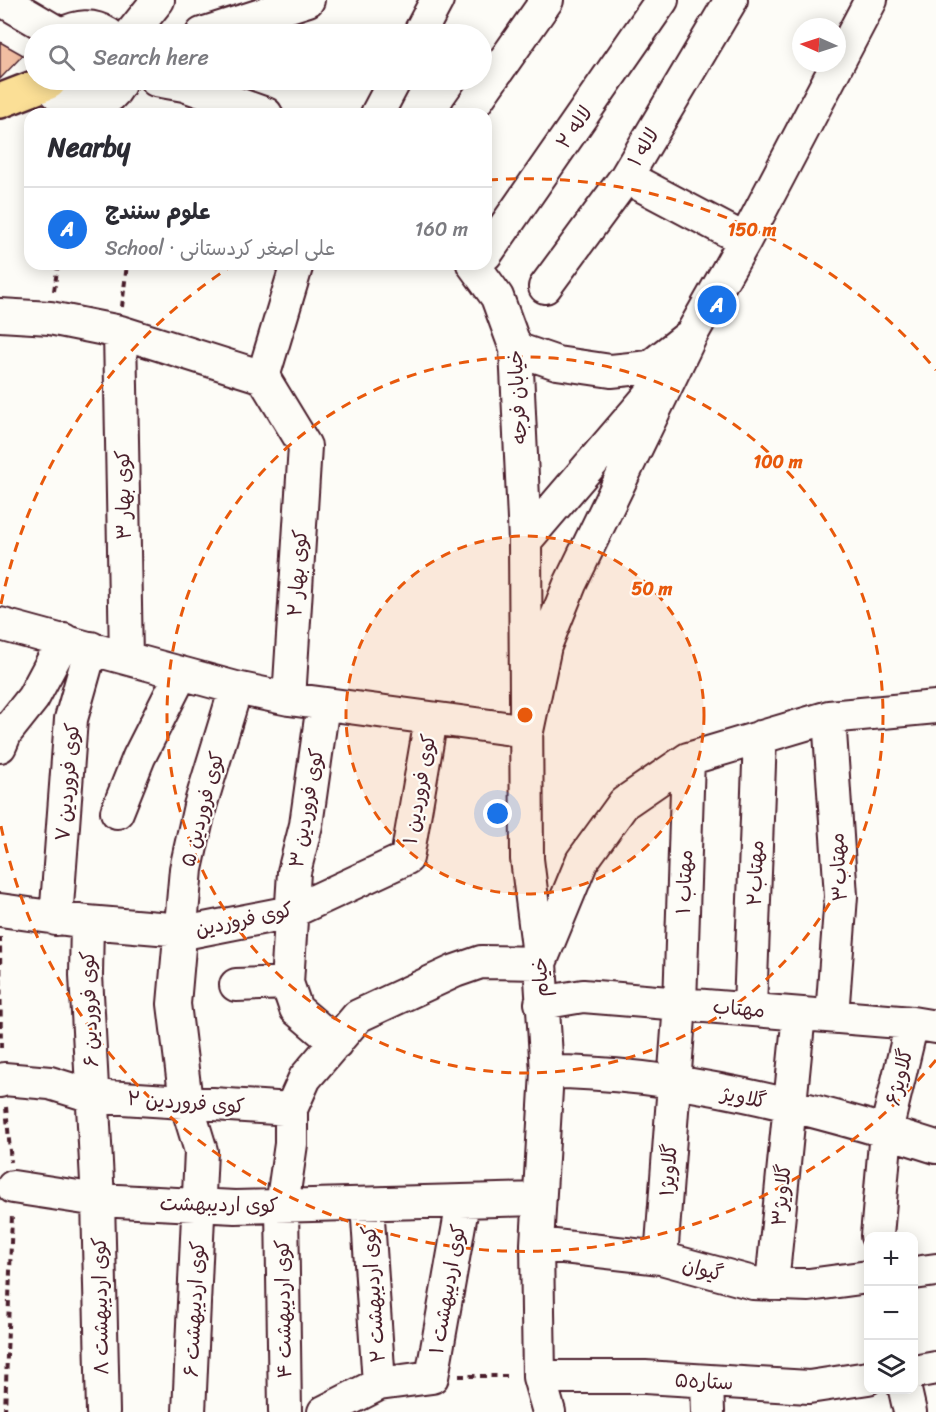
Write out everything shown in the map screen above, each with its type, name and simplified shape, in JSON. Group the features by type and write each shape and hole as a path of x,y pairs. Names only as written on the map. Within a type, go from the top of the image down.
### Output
{"main road":[{"path":"0,101 26,90"}],"street":[{"path":"2,0 44,24"},
{"path":"139,24 158,0"},
{"path":"232,24 308,0"},
{"path":"424,24 437,0"},
{"path":"492,78 547,0"},
{"name":"لاله ۲","path":"492,244 662,0"},
{"name":"لاله ۱","path":"545,287 626,177 731,0"},
{"path":"0,624 181,674 289,699 527,731 545,646 570,584 685,348 745,240 871,0"},
{"path":"54,90 65,100 88,105 100,103 111,96 115,90"},
{"path":"198,90 249,108"},
{"path":"380,108 390,90"},
{"path":"471,108 484,90"},
{"path":"626,177 745,240"},
{"path":"0,315 50,318 120,332 263,377 295,270"},
{"name":"خیابان فرجه","path":"483,270 497,297 516,349 525,541"},
{"name":"کوی بهار ۳","path":"120,332 126,658"},
{"path":"516,349 557,363 611,370 650,367 685,348"},
{"path":"525,541 685,348"},
{"name":"کوی بهار ۲","path":"263,377 305,446 289,699"},
{"name":"خیام","path":"525,541 527,860 540,963 547,1072 537,1244 539,1377 549,1412"},
{"path":"0,746 6,732 78,644"},
{"name":"کوی فروردین ۷","path":"56,918 78,644"},
{"path":"117,812 139,757 181,674"},
{"name":"کوی فروردین ۵","path":"186,1102 174,1004 186,869 200,806 236,688"},
{"name":"کوی فروردین ۳","path":"291,912 294,872 306,825 322,704"},
{"path":"291,1109 304,1078 358,1016 455,971 482,962 540,963 582,861 624,803 688,759 829,717 936,707"},
{"name":"مهتاب۳","path":"829,717 841,896 832,1016"},
{"name":"کوی فروردین ۱","path":"407,858 431,719"},
{"name":"مهتاب۲","path":"750,1008 760,737"},
{"name":"مهتاب ۱","path":"674,1083 680,1004 688,759"},
{"name":"کوی فروردین","path":"0,910 179,931 291,912 407,858"},
{"path":"291,912 287,983 296,1009 336,1043"},
{"name":"کوی فروردین ۶","path":"87,922 86,975 98,1200"},
{"path":"236,985 287,983"},
{"name":"مهتاب","path":"541,1003 583,996 750,1008 924,1025"},
{"name":"گلاویژ۳","path":"772,1284 799,1014"},
{"name":"گلاویژ۶","path":"877,1232 886,1131 924,1025"},
{"name":"گلاویژ","path":"547,1072 598,1072 674,1083 789,1106 886,1131 936,1148"},
{"name":"کوی فروردین ۲","path":"2,1080 50,1083 92,1096 291,1109"},
{"name":"گلاویژ۱","path":"661,1258 674,1083"},
{"name":"کوی اردیبهشت ۶","path":"186,1102 201,1151 189,1412"},
{"name":"کوی اردیبهشت ۴","path":"285,1412 282,1206 291,1144 291,1109"},
{"name":"کوی اردیبهشت","path":"13,1186 98,1200 199,1205 282,1206 539,1199"},
{"name":"کوی اردیبهشت ۸","path":"98,1200 103,1412"},
{"name":"کوی اردیبهشت ۱","path":"324,1412 379,1383 432,1377 463,1202"},
{"name":"کوی اردیبهشت ۲","path":"367,1204 379,1383"},
{"name":"گیوان","path":"537,1244 661,1258 753,1283 809,1285 864,1278"},
{"path":"918,1272 936,1270"},
{"path":"918,1371 936,1368"},
{"name":"ستاره۵","path":"539,1377 645,1377 708,1397 811,1400 864,1380"},
{"path":"906,1394 910,1412"}],"path":[{"path":"120,332 126,270"},
{"path":"0,910 0,1051 13,1186 5,1412"},
{"name":"کوی اردیبهشت ۱","path":"432,1377 539,1377"}],"building":[{"path":"0,42 23,55 0,79"}],"place":[{"name":"علوم سنندج","path":"717,305"}]}
